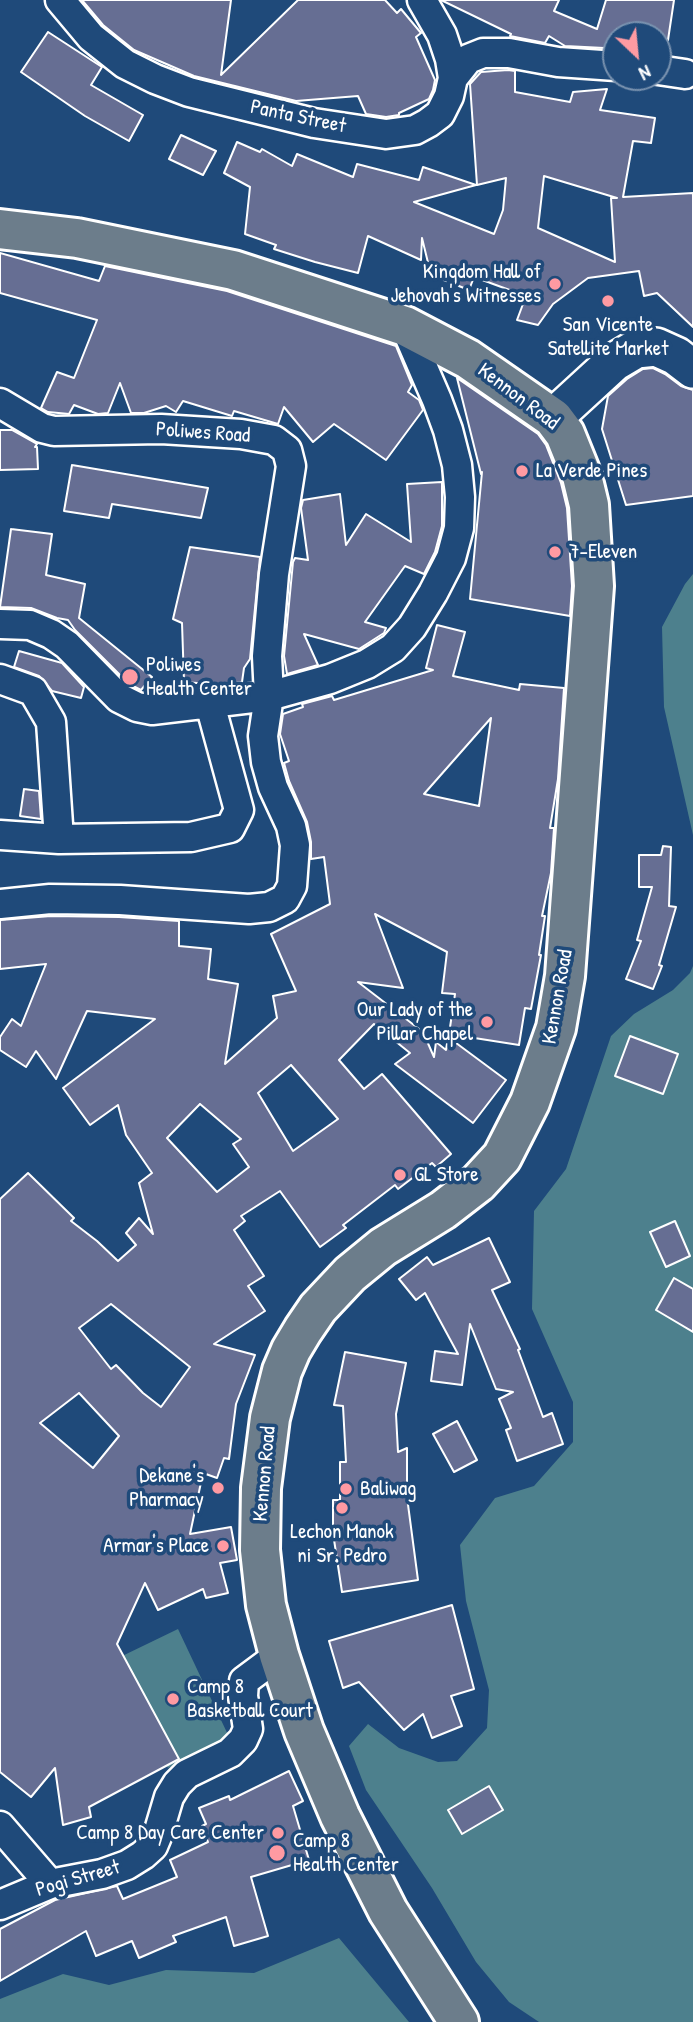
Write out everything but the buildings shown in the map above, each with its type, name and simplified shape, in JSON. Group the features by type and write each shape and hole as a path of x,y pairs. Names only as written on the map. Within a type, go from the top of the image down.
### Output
{"highway":[{"name":"Kennon Road","path":"0,229 77,238 233,270 405,326 468,359 553,418 570,443 582,476 589,505 594,586 565,976 556,1028 530,1102 502,1157 478,1183 443,1210 383,1247 350,1274 318,1308 291,1350 282,1371 270,1418 261,1488 260,1550 266,1605 304,1731 340,1816 388,1912 459,2022"}],"street":[{"name":"Panta Street","path":"61,0 92,37 125,64 155,79 189,92 314,123 386,134 415,130 440,114 449,96 453,78"},
{"path":"422,0 442,35 453,78"},
{"path":"453,78 468,59 483,53 509,53 558,62 602,65"},
{"path":"0,624 30,625 51,634 67,645 119,698 137,707 152,710 269,696 330,679 367,664 393,648 412,627 433,593 451,558 459,528 457,465 437,400 405,326"},
{"path":"553,418 614,362 636,349 656,347 676,356 693,369"},
{"name":"Poliwes Road","path":"0,403 42,428 54,431 161,429 241,433 274,440 287,450 291,466 274,574 267,656 269,696 263,736 273,787 291,826 295,845 292,886 285,898 270,907 249,909 120,900 50,899 0,904"},
{"path":"0,679 33,691 51,722 53,784 59,839"},
{"path":"0,835 59,839 191,837 230,828 239,810 210,704"},
{"name":"Pogi Street","path":"0,1905 50,1884 102,1874 127,1865 143,1855 153,1846 169,1797 177,1784 187,1774 230,1753 243,1740 248,1728 243,1696 244,1681 279,1655"},
{"path":"0,1826 50,1884"}],"green space":[{"path":"693,574 693,835 664,707 662,627"},
{"path":"693,966 693,2022 539,2022 509,2002 476,1962 432,1888 366,1790 349,1746 368,1724 399,1748 438,1762 457,1761 487,1728 489,1690 466,1601 460,1545 495,1498 534,1486 573,1442 573,1402 532,1309 534,1211 566,1169 611,1036 634,1014 673,990 690,973"},
{"name":"Camp 8 Basketball Court","path":"178,1629 230,1739 168,1768 116,1659"},
{"path":"339,1938 409,2022 0,2022 0,1999 63,1974 109,1985 166,1970 254,1973"}],"place":[{"name":"Kingdom Hall of Jehovah's Witnesses","path":"555,284"},
{"name":"San Vicente Satellite Market","path":"608,301"},
{"name":"La Verde Pines","path":"522,471"},
{"name":"7-Eleven","path":"555,552"},
{"name":"Poliwes Health Center","path":"130,677"},
{"name":"Our Lady of the Pillar Chapel","path":"487,1022"},
{"name":"GL Store","path":"400,1175"},
{"name":"Dekane's Pharmacy","path":"218,1488"},
{"name":"Baliwag","path":"346,1489"},
{"name":"Lechon Manok ni Sr. Pedro","path":"342,1508"},
{"name":"Armar's Place","path":"223,1546"},
{"name":"Camp 8 Basketball Court","path":"173,1699"},
{"name":"Camp 8 Day Care Center","path":"278,1833"},
{"name":"Camp 8 Health Center","path":"277,1853"}]}
